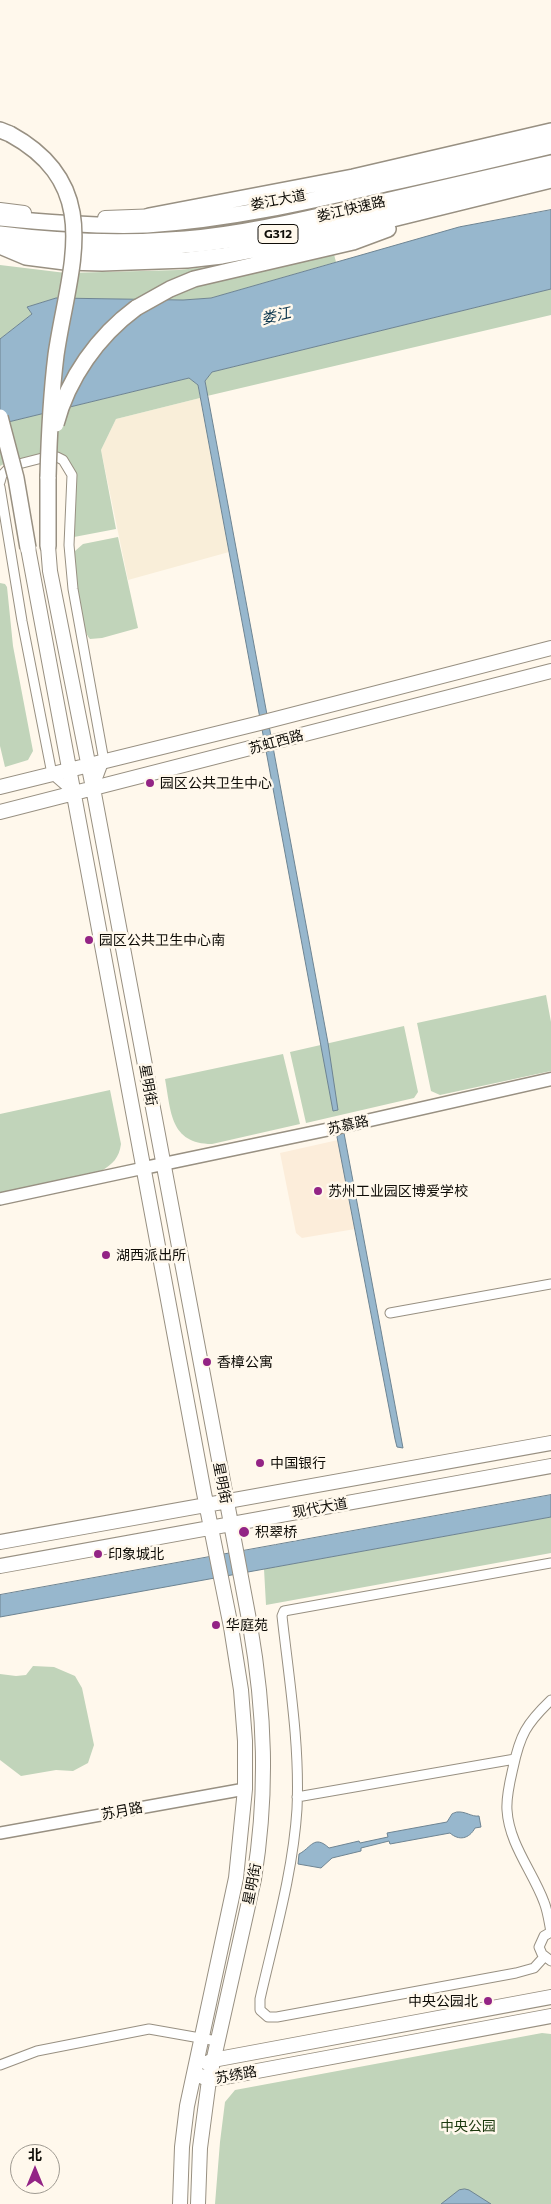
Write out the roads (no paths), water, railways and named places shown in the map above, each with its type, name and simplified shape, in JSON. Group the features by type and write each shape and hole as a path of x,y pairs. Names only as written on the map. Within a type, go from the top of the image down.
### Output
{"highway":[{"path":"0,130 28,145 51,167 67,194 74,219 74,265 56,355 49,436 48,546"},
{"path":"146,217 275,194 551,130"},
{"name":"娄江快速路","path":"0,218 104,226 147,225 211,219 305,203 551,146"},
{"name":"娄江快速路","path":"0,234 59,241 103,242 145,242 214,236 308,219 551,163"},
{"path":"0,245 26,257 65,262 152,262 222,256 310,239 551,180"},
{"path":"48,477 58,419 79,370 102,339 118,322 136,308 170,289 194,279 353,242 458,204"},
{"path":"0,417 16,478 28,548"}],"main road":[{"name":"娄江大道","path":"0,210 81,218 146,217 210,211 302,196 551,138"},
{"name":"G312","path":"0,245 58,250 102,251 145,250 215,244 310,228 551,172"},
{"name":"星明街","path":"48,546 50,571 89,764 241,1580 261,1702 264,1741 263,1803 254,1879 212,2060 202,2126 198,2204"},
{"name":"星明街","path":"28,548 206,1505 231,1627 243,1704 245,1788 236,1878 200,2037 184,2126 180,2204"},
{"name":"苏虹西路","path":"0,788 551,648"},
{"name":"苏虹西路","path":"0,812 551,671"},
{"name":"苏慕路","path":"144,1168 551,1079"},
{"name":"现代大道","path":"0,1542 551,1443"},
{"name":"现代大道","path":"0,1566 551,1466"},
{"name":"苏绣路","path":"551,1996 212,2060 194,2072 209,2080 551,2016"}],"street":[{"path":"0,482 2,475 11,466 44,457 60,458 72,472 70,545 73,589 104,761 93,788"},
{"path":"0,487 25,640 52,774 74,793"},
{"path":"0,1199 144,1168"},
{"path":"390,1313 551,1284"},
{"path":"551,1563 284,1611 282,1616 294,1730 297,1797 290,1863 259,2004 264,2016 277,2017 516,1973 534,1968 548,1959 540,1951 540,1943 544,1936 551,1932 544,1902 522,1859 510,1824 507,1805 515,1759 527,1725 551,1700"},
{"path":"297,1797 515,1759"},
{"name":"苏月路","path":"0,1833 245,1788"},
{"path":"0,2065 37,2051 149,2029 217,2041"}],"water":[{"name":"娄江","path":"551,210 551,289 212,372 205,381 328,1043 338,1110 333,1111 198,385 189,378 0,424 0,339 32,314 27,307 56,298 183,300 211,298 459,227"},
{"path":"344,1133 403,1448 397,1447 395,1439 337,1137"},
{"path":"551,1495 551,1517 0,1617 0,1595"},
{"path":"457,1812 479,1816 481,1827 475,1828 470,1835 464,1838 453,1836 450,1833 390,1844 389,1841 361,1848 361,1851 332,1858 321,1868 298,1864 299,1854 316,1842 320,1842 329,1848 359,1841 360,1843 388,1837 387,1833 447,1822 452,1814"},
{"path":"465,2189 491,2204 441,2204 459,2190"}],"place":[{"name":"园区公共卫生中心","path":"150,783"},
{"name":"园区公共卫生中心南","path":"89,940"},
{"name":"苏州工业园区博爱学校","path":"318,1191"},
{"name":"湖西派出所","path":"106,1255"},
{"name":"香樟公寓","path":"207,1362"},
{"name":"中国银行","path":"260,1463"},
{"name":"积翠桥","path":"244,1532"},
{"name":"印象城北","path":"98,1554"},
{"name":"华庭苑","path":"216,1625"},
{"name":"中央公园北","path":"488,2001"}],"park label":[{"name":"中央公园","path":"468,2126"}]}
